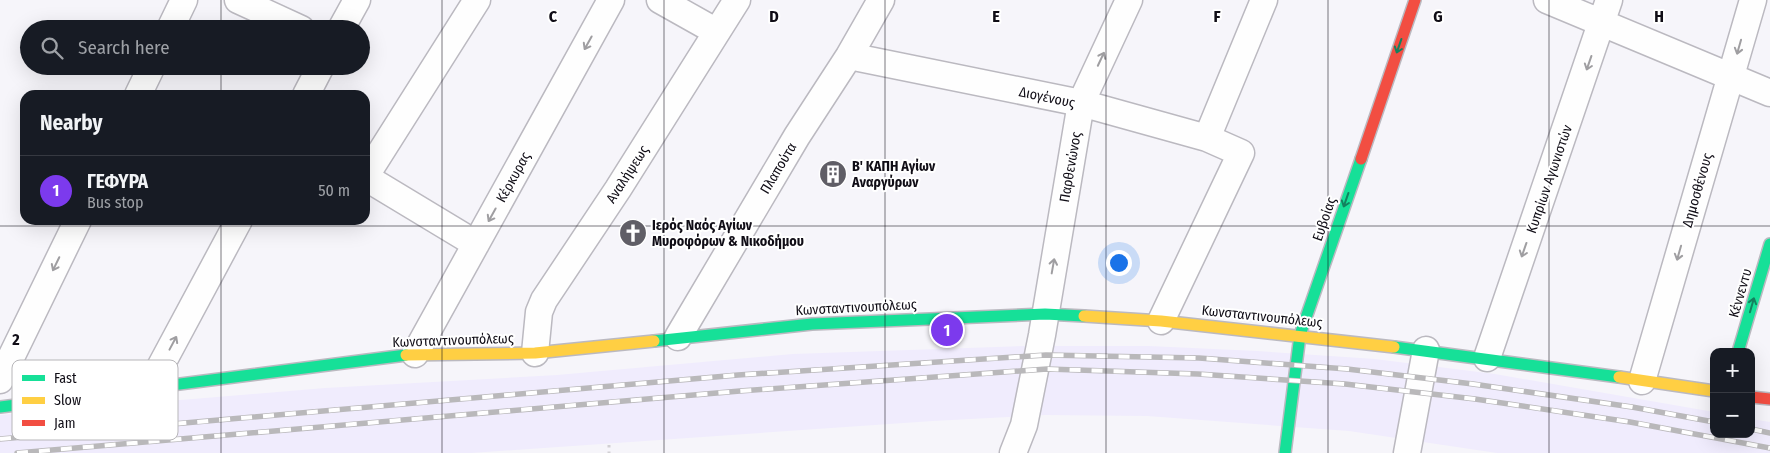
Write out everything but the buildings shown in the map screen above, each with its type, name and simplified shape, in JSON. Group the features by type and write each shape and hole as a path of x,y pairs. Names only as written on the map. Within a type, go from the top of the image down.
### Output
{"street":[{"path":"174,20 184,0"},
{"path":"238,0 281,20"},
{"path":"346,20 357,0"},
{"path":"370,169 477,0"},
{"name":"Κέρκυρας","path":"415,354 611,0"},
{"path":"660,0 717,32"},
{"name":"Αναλήψεως","path":"535,353 538,312 544,300 618,189 737,0"},
{"name":"Πλαπούτα","path":"678,337 797,136 849,56 880,0"},
{"path":"1207,138 1264,0"},
{"name":"Ευβοίας","path":"1285,453 1300,335 1415,0"},
{"path":"1546,0 1606,12 1730,77 1770,93"},
{"name":"Δημοσθένους","path":"1642,380 1753,0"},
{"name":"Παρθενώνος","path":"1013,453 1024,425 1081,103 1125,1"},
{"name":"Κυπρίων Αγωνιστών","path":"1487,358 1606,12"},
{"name":"Διογένους","path":"849,56 1081,103 1207,138 1241,153 1160,322"},
{"path":"140,90 148,75"},
{"path":"309,90 316,75"},
{"path":"370,180 476,244"},
{"path":"0,380 76,225"},
{"path":"164,360 236,225"},
{"name":"Κέννεντυ","path":"1739,348 1770,244"},
{"name":"Κωνσταντινουπόλεως","path":"178,383 415,354 535,353 812,324 1045,314 1300,335 1487,358 1710,390"},
{"path":"1407,453 1426,350"},
{"path":"1755,398 1770,400"}],"path":[{"path":"609,445 609,453"}],"shaded area":[{"path":"1025,346 1149,346 1257,351 1375,359 1495,374 1710,411 1710,438 1755,438 1755,420 1770,422 1770,453 1497,453 1349,431 1147,416 1045,415 471,453 0,453 0,415 12,414 12,440 178,440 178,400 325,388 557,375 793,354"}],"railway":[{"path":"178,424 738,375 1046,355 1199,358 1347,369 1473,384 1632,407 1710,421"},
{"path":"178,439 740,391 1047,369 1198,374 1345,384 1475,399 1630,422 1770,448"},
{"path":"1755,430 1770,433"},
{"path":"0,439 12,438"},
{"path":"17,453 169,440"}],"traffic: fast":[{"path":"1285,453 1300,335 1361,159"},
{"path":"1739,348 1770,244"},
{"path":"654,341 812,324 1045,314 1084,316"},
{"path":"1394,347 1619,377"},
{"path":"178,384 406,355"},
{"path":"0,407 12,405"}],"traffic: slow":[{"path":"1084,316 1161,321 1394,347"},
{"path":"406,355 535,353 654,341"},
{"path":"1619,377 1710,390"}],"traffic: jam":[{"path":"1361,159 1415,0"},
{"path":"1755,397 1770,399"}],"place":[{"name":"Β' ΚΑΠΗ Αγίων Αναργύρων","path":"833,174"},
{"name":"Ιερός Ναός Αγίων Μυροφόρων & Νικοδήμου","path":"633,233"},
{"name":"ΓΕΦΥΡΑ","path":"947,330"}]}
